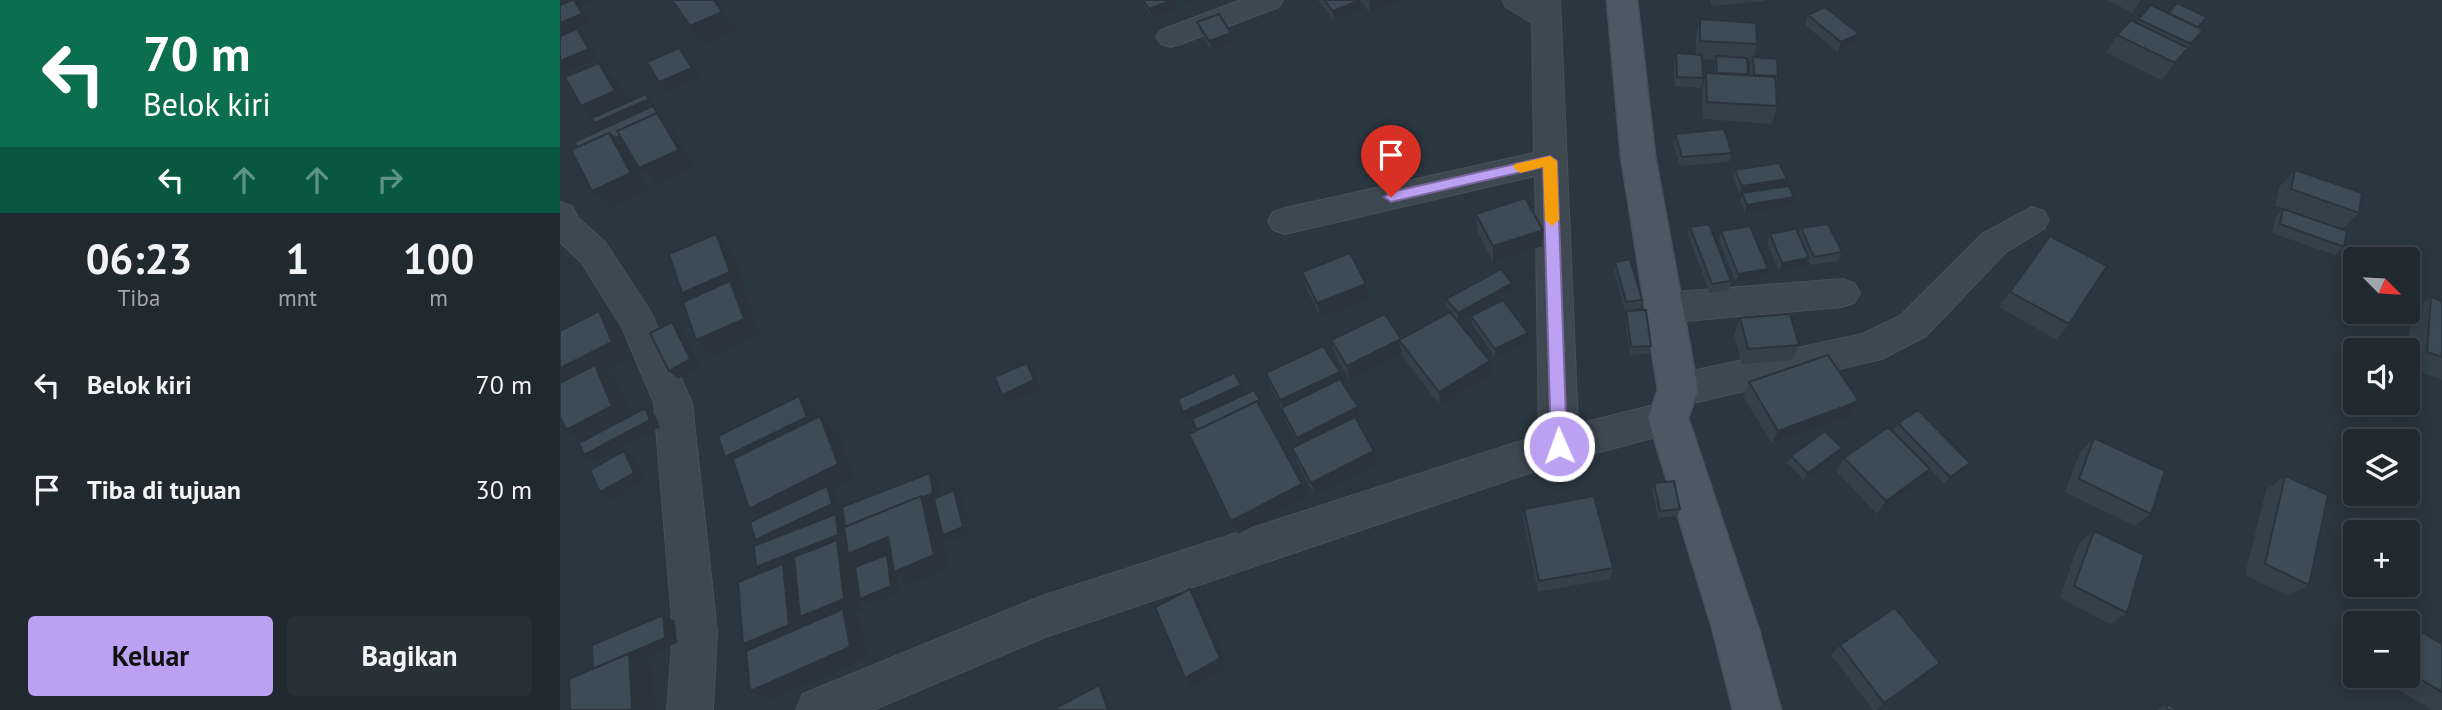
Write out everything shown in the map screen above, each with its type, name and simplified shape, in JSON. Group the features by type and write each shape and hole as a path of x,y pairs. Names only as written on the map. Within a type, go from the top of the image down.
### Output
{"street":[{"path":"1171,37 1269,0"},
{"path":"1516,0 1546,9 1559,446"},
{"path":"1622,0 1638,156 1664,308 1673,404 1757,710"},
{"path":"1286,221 1550,161"},
{"path":"560,215 565,226 593,252 637,321 673,402 695,631 690,710"},
{"path":"819,710 1042,617 1559,446 1673,404 1869,348 1913,327 1994,243 2032,220"},
{"path":"1664,308 1842,293"}],"building":[{"path":"572,0 582,14 560,23 560,5"},
{"path":"672,0 714,0 722,12 690,26"},
{"path":"1143,0 1172,0 1149,9"},
{"path":"1324,0 1360,0 1333,11"},
{"path":"2177,3 2207,17 2198,27 2168,13"},
{"path":"2151,5 2203,30 2191,44 2138,19"},
{"path":"1825,7 1859,34 1841,42 1808,15"},
{"path":"1219,14 1231,33 1209,41 1197,22"},
{"path":"1700,19 1756,23 1757,44 1700,41"},
{"path":"2131,20 2188,48 2175,63 2117,35"},
{"path":"577,29 589,49 560,61 560,36"},
{"path":"679,48 692,68 659,82 647,62"},
{"path":"1676,53 1702,55 1703,78 1677,77"},
{"path":"1716,56 1747,58 1748,74 1717,73"},
{"path":"1753,57 1777,59 1778,76 1754,75"},
{"path":"599,63 615,91 581,106 565,77"},
{"path":"1706,73 1775,77 1777,106 1707,102"},
{"path":"646,94 649,99 595,123 592,118"},
{"path":"653,106 657,113 617,131 620,136 615,138 609,133 577,147 574,142"},
{"path":"657,113 679,150 639,168 617,131"},
{"path":"1724,129 1732,153 1682,157 1675,134"},
{"path":"609,133 631,173 592,191 571,150"},
{"path":"1779,163 1787,179 1742,186 1735,170"},
{"path":"2295,170 2362,193 2359,213 2291,189"},
{"path":"1789,186 1794,197 1747,205 1742,193"},
{"path":"1525,198 1543,230 1493,246 1476,214"},
{"path":"2283,209 2347,231 2344,247 2280,224"},
{"path":"1709,224 1731,281 1712,284 1690,227"},
{"path":"1828,224 1842,252 1814,257 1801,228"},
{"path":"1750,226 1768,269 1738,274 1721,231"},
{"path":"1796,229 1809,258 1782,263 1770,234"},
{"path":"716,234 730,272 682,293 669,254"},
{"path":"2050,236 2107,266 2069,324 2010,292"},
{"path":"1350,253 1366,284 1317,303 1302,272"},
{"path":"1630,259 1642,300 1626,302 1615,262"},
{"path":"1501,269 1512,283 1458,313 1446,299"},
{"path":"730,281 744,319 696,340 683,302"},
{"path":"2431,297 2442,301 2442,357 2427,352"},
{"path":"1503,300 1528,333 1495,349 1471,316"},
{"path":"1646,310 1651,346 1631,347 1626,311"},
{"path":"599,311 612,342 560,368 560,331"},
{"path":"1450,312 1490,361 1439,392 1399,340"},
{"path":"1385,314 1401,339 1347,366 1331,340"},
{"path":"1790,314 1799,345 1748,349 1740,318"},
{"path":"672,322 690,359 669,371 650,333"},
{"path":"1323,346 1340,372 1280,400 1266,373"},
{"path":"1828,355 1859,401 1778,431 1749,382"},
{"path":"1027,363 1034,380 1002,395 995,377"},
{"path":"595,365 612,406 566,430 560,417 560,383"},
{"path":"1234,373 1241,385 1183,412 1178,399"},
{"path":"1340,379 1358,407 1297,438 1281,408"},
{"path":"1254,390 1260,400 1197,430 1192,419"},
{"path":"799,396 807,417 725,457 718,436"},
{"path":"1257,401 1302,484 1231,521 1189,434"},
{"path":"645,408 650,420 584,455 579,443"},
{"path":"1918,410 1970,463 1950,477 1898,423"},
{"path":"820,416 838,464 749,509 733,459"},
{"path":"1355,417 1374,451 1311,483 1292,448"},
{"path":"1888,427 1930,469 1886,501 1844,458"},
{"path":"1825,431 1842,448 1808,473 1791,456"},
{"path":"2094,438 2165,471 2151,514 2079,479"},
{"path":"624,451 634,473 600,492 590,470"},
{"path":"930,473 933,493 845,527 842,507"},
{"path":"2285,476 2328,495 2309,585 2265,564"},
{"path":"1674,481 1680,509 1660,511 1654,483"},
{"path":"827,486 832,504 755,540 750,522"},
{"path":"954,490 963,527 943,535 934,499"},
{"path":"921,496 934,555 894,572 888,537 848,554 844,527"},
{"path":"1594,496 1613,568 1539,581 1524,509"},
{"path":"836,514 838,535 756,567 754,546"},
{"path":"2094,531 2144,555 2127,613 2074,586"},
{"path":"837,540 844,599 800,617 794,557"},
{"path":"887,555 891,586 860,599 855,567"},
{"path":"783,564 789,625 743,644 738,582"},
{"path":"1190,589 1220,658 1185,678 1155,607"},
{"path":"1895,608 1940,663 1884,703 1840,645"},
{"path":"843,609 850,647 750,691 746,651"},
{"path":"663,615 665,638 593,669 592,645"},
{"path":"2420,631 2442,644 2442,692 2420,679"},
{"path":"629,653 632,710 570,710 569,679"},
{"path":"1099,685 1108,710 1056,710 1056,708"},
{"path":"2168,704 2177,710 2166,710"}],"slow traffic":[{"path":"1520,167 1550,161 1552,220"}],"route":[{"path":"1391,197 1550,161 1559,446"}]}
